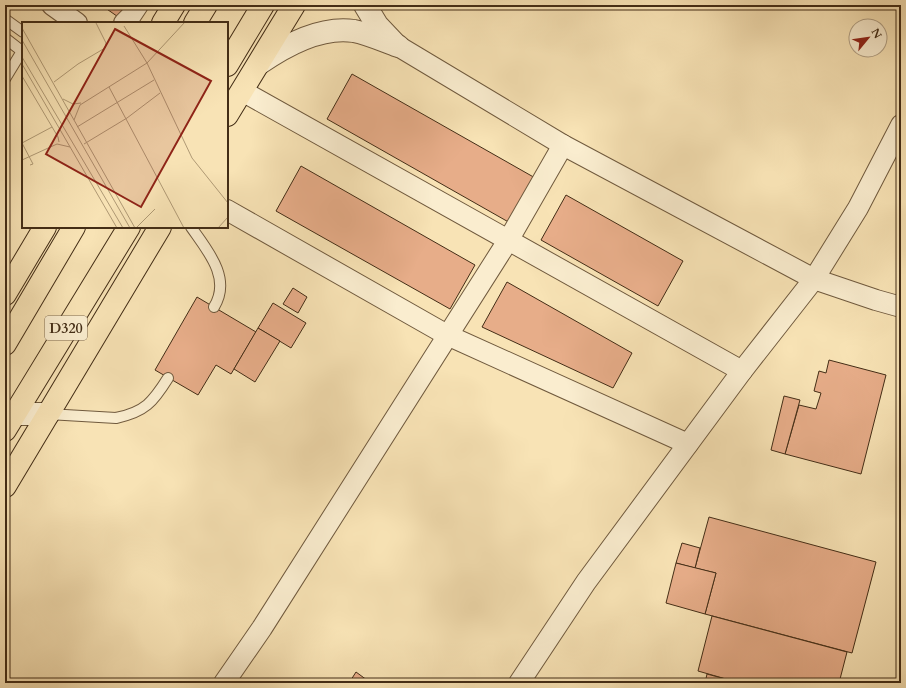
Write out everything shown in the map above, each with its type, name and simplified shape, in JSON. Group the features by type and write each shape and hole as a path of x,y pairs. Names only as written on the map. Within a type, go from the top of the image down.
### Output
{"main road":[{"path":"196,22 206,5"},
{"path":"228,63 263,5"},
{"path":"228,113 234,98 260,63 294,5"},
{"path":"5,294 43,228"},
{"name":"D320","path":"5,344 73,228"},
{"name":"D320","path":"10,422 128,228"},
{"path":"5,486 159,228"},
{"path":"5,315 45,277"}],"street":[{"path":"52,5 76,22"},
{"path":"125,22 130,18 138,5"},
{"path":"364,5 377,25 398,46"},
{"path":"260,63 283,47 302,39 330,32 353,31 398,46 563,145 814,279 901,307"},
{"path":"234,98 508,239 742,371"},
{"path":"519,683 586,582 742,371 814,279 858,208 901,125"},
{"path":"224,683 262,628 508,239 563,145"},
{"path":"228,211 446,336 688,444"},
{"path":"10,422 48,414"}],"lane":[{"path":"5,19 22,31"},
{"path":"5,38 22,51 5,79"},
{"path":"192,228 209,253 220,276 221,288 218,300 214,307"},
{"path":"48,414 116,418 125,416 145,409 153,401 168,378"}],"building":[{"path":"101,5 133,5 124,21"},
{"path":"352,74 537,179 512,224 327,119"},
{"path":"301,166 475,265 450,309 276,211"},
{"path":"566,195 683,261 658,306 541,240"},
{"path":"507,282 632,353 613,388 482,327"},
{"path":"293,288 307,297 298,313 283,304"},
{"path":"197,297 256,332 231,374 216,365 198,395 155,370"},
{"path":"273,303 306,323 291,348 258,328"},
{"path":"258,328 280,341 255,382 234,369"},
{"path":"829,360 886,375 861,474 785,454 799,405 816,409 821,393 814,391 819,371 826,373"},
{"path":"784,396 800,400 785,454 771,450"},
{"path":"709,517 876,562 852,653 705,614 716,573 695,568"},
{"path":"682,543 700,548 695,568 676,563"},
{"path":"676,563 716,573 705,614 666,603"},
{"path":"712,616 847,652 839,683 740,683 698,671"},
{"path":"356,672 371,683 349,683"},
{"path":"707,674 740,683 705,683"}]}
